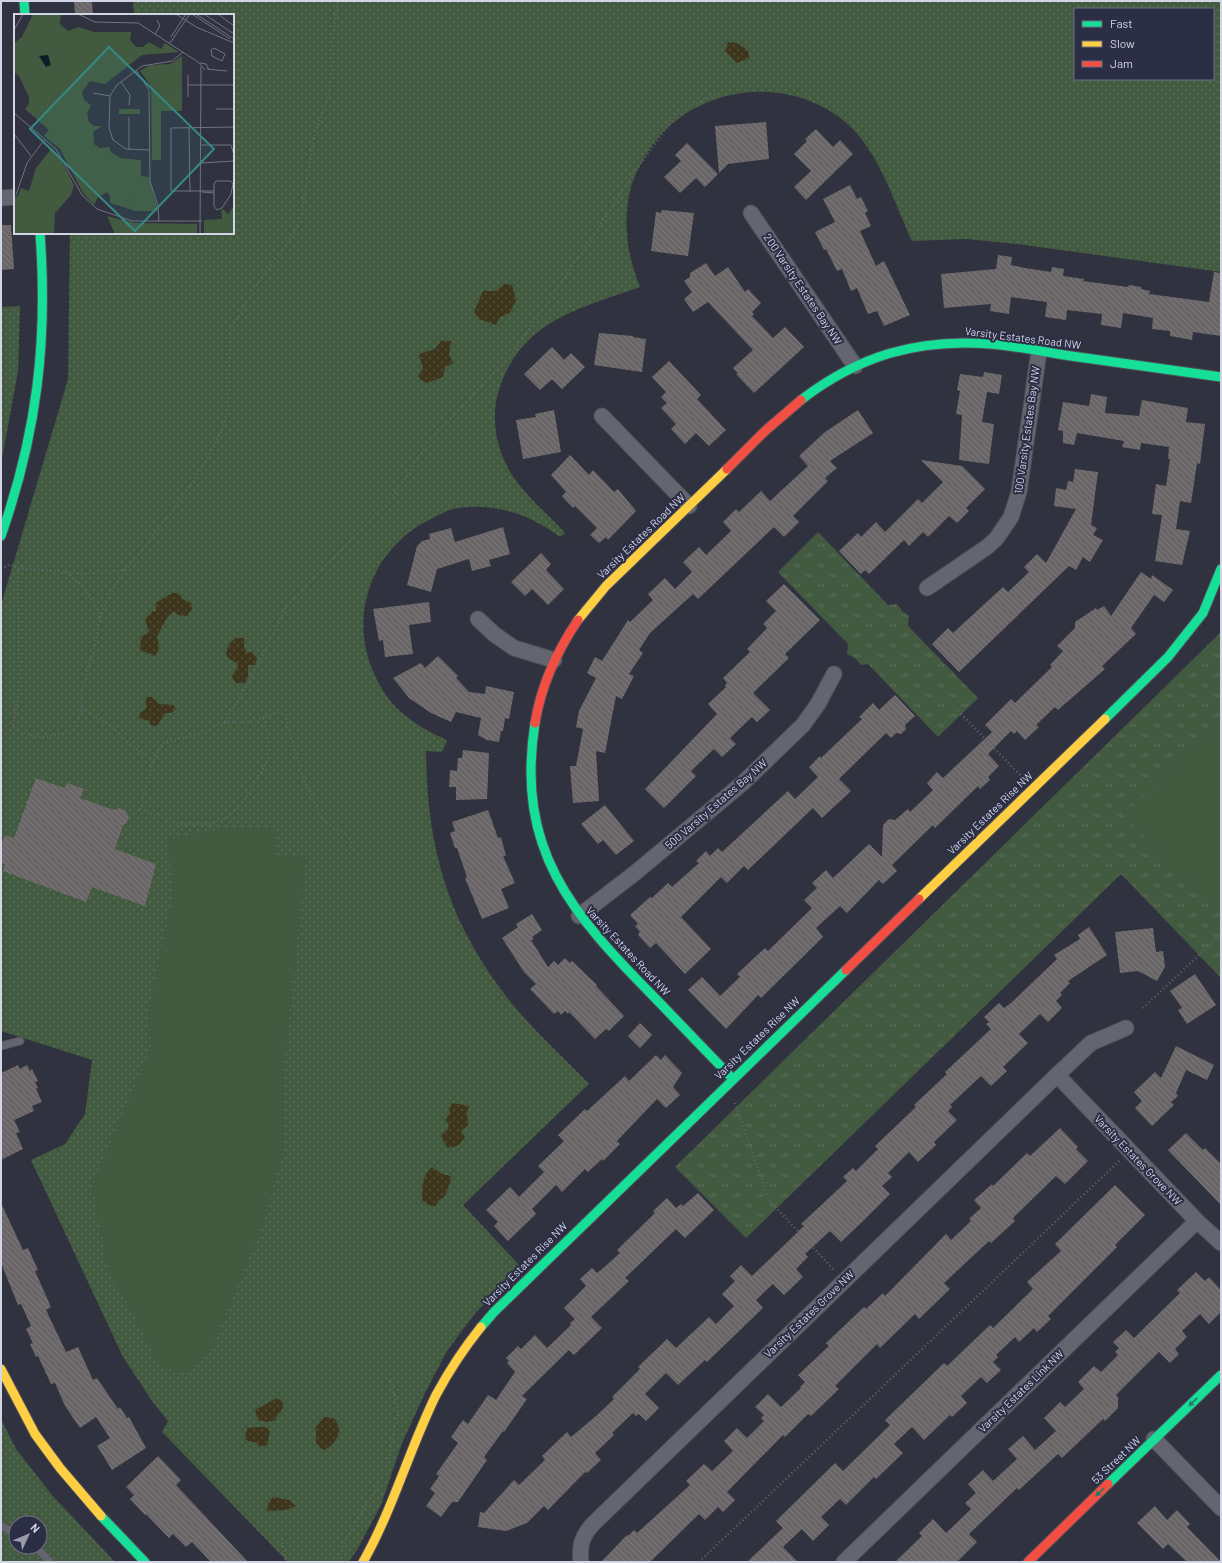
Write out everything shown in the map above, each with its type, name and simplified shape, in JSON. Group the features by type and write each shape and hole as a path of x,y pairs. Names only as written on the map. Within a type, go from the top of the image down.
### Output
{"street":[{"path":"24,1 25,14"},
{"path":"1,198 14,197"},
{"name":"200 Varsity Estates Bay NW","path":"751,212 855,366"},
{"path":"1,536 9,514 28,442 41,356 43,297 40,234"},
{"name":"Varsity Estates Road NW","path":"733,1079 596,937 579,916 563,892 546,856 535,816 531,776 535,719 543,688 554,660 569,633 598,595 791,408 827,380 855,366 902,350 942,343 991,344 1221,377"},
{"name":"100 Varsity Estates Bay NW","path":"927,588 987,547 996,539 1011,517 1019,492 1039,351"},
{"path":"602,416 689,506"},
{"name":"Varsity Estates Rise NW","path":"363,1562 389,1514 437,1394 460,1354 478,1330 512,1292 1178,647 1202,613 1221,569"},
{"path":"478,619 494,634 514,648 554,660"},
{"name":"500 Varsity Estates Bay NW","path":"579,916 635,873 744,782 803,725 818,704 834,674"},
{"name":"Varsity Estates Grove NW","path":"581,1562 580,1544 585,1533 593,1524 1091,1043 1126,1028"},
{"name":"Varsity Estates Grove NW","path":"1057,1075 1197,1221 1221,1243"},
{"name":"Varsity Estates Link NW","path":"844,1562 1197,1221"},
{"path":"1,1369 22,1412 56,1463 99,1514 145,1562"},
{"name":"53 Street NW","path":"1028,1562 1161,1447 1221,1375"},
{"path":"1161,1447 1221,1508"}],"lane":[{"path":"1,1046 20,1041"}],"path":[{"path":"18,568 19,655 21,685 12,727 27,736 55,737 76,728 82,708 82,689 94,649 100,617 110,594 125,570 137,557 178,503 206,461 222,430 228,410 228,353 230,331 255,287 292,236 301,215 315,132 329,96 333,63 332,38 338,1"},
{"path":"225,722 253,675 286,607 394,496 428,443 513,352 631,177 678,112 716,94"},
{"path":"1,569 10,564 18,568 83,574 125,570"},
{"path":"66,572 81,585 96,606 100,617"},
{"path":"82,708 96,718 112,726 135,748 153,761"},
{"path":"958,711 1032,788"},
{"path":"264,718 269,744 268,760 243,802 229,816 212,824 179,824 140,809 153,761 162,743 198,734 225,722 243,723 264,718 274,713 285,714 290,734 313,801 324,820 346,835 352,842 353,853"},
{"path":"1143,1008 1218,938"},
{"path":"732,1096 769,1200 834,1270"},
{"path":"699,1562 1129,1150"},
{"path":"387,1465 398,1411 390,1377"},
{"path":"336,1562 348,1536 382,1479"},
{"path":"282,1539 286,1562"}],"green space":[{"path":"133,1 1221,1 1221,272 1017,244 967,239 912,241 891,191 874,157 852,128 839,117 814,103 786,94 758,92 730,95 703,104 679,118 658,138 642,162 632,183 626,220 632,265 640,287 574,311 555,320 537,332 522,347 509,366 499,390 495,409 496,429 497,438 507,466 519,484 565,533 560,537 523,516 496,508 467,507 453,509 413,529 397,543 383,560 373,579 366,599 364,620 365,642 373,671 379,684 391,702 417,724 447,740 442,752 426,751 427,785 435,847 453,904 465,932 481,960 500,988 531,1026 589,1084 463,1205 521,1267 476,1312 447,1351 426,1391 402,1443 381,1505 356,1552 348,1562 288,1562 162,1432 168,1421 152,1401 123,1357 31,1160 65,1144 85,1114 92,1060 1,1031 1,605 68,379 70,234 234,234 234,14 134,14"},
{"path":"20,306 18,371 1,464 1,307"},
{"path":"818,532 888,605 897,604 903,612 909,616 908,626 978,698 938,737 868,664 861,665 855,658 847,654 848,644 778,572"},
{"path":"1221,632 1221,978 1121,874 746,1238 675,1167"},
{"path":"1221,720 1221,915 1123,815"},
{"path":"254,827 276,829 277,855 306,857 284,1070 283,1152 261,1229 212,1348 195,1366 183,1373 166,1368 155,1357 137,1321 108,1271 92,1186 151,1048 148,1013 173,896 168,839 220,829"},
{"path":"1,1419 16,1449 52,1495 115,1562 1,1562"}],"sand":[{"path":"728,42 736,43 743,47 748,51 749,58 737,63 725,51"},
{"path":"504,284 512,285 516,300 510,313 500,317 496,325 479,319 474,312 483,291 496,291"},
{"path":"441,341 451,341 449,355 453,363 445,367 443,377 427,383 421,380 418,376 423,369 419,354 435,349"},
{"path":"172,593 178,593 184,600 191,603 192,609 187,616 178,615 174,611 168,616 157,636 159,648 155,656 140,650 141,637 149,632 145,619 153,611 156,611 156,603"},
{"path":"236,638 244,638 246,653 252,652 257,658 255,665 248,665 248,676 245,683 235,683 232,676 238,667 237,663 228,658 226,653 229,644"},
{"path":"146,697 152,697 159,704 173,705 176,709 171,713 165,713 157,726 150,725 150,721 139,718 140,713 146,709"},
{"path":"452,1103 469,1106 467,1112 468,1125 461,1131 465,1137 460,1144 453,1147 447,1147 441,1136 448,1129 449,1124 445,1120 450,1113 449,1108"},
{"path":"432,1167 442,1174 451,1176 450,1184 445,1196 438,1201 436,1206 430,1206 422,1200 424,1178"},
{"path":"277,1398 283,1402 282,1410 276,1417 276,1420 267,1422 258,1420 255,1410"},
{"path":"324,1417 335,1419 339,1427 339,1432 334,1442 323,1450 316,1443 316,1427"},
{"path":"266,1427 270,1431 267,1445 260,1447 256,1442 250,1442 245,1439 247,1428"},
{"path":"273,1497 289,1500 296,1506 286,1510 267,1511 269,1502"}],"building":[{"path":"74,1 92,1 93,14 75,14"},
{"path":"766,122 769,159 728,164 719,173 715,126"},
{"path":"816,129 833,147 840,140 853,154 806,200 794,187 811,171 794,154 807,141 805,139"},
{"path":"687,143 718,174 705,187 696,178 680,193 664,177 681,161 675,155"},
{"path":"850,185 857,199 861,197 868,211 865,213 871,226 860,231 876,266 884,261 910,315 884,326 877,311 868,314 857,288 851,291 842,269 837,271 826,249 824,250 815,232 835,222 823,199"},
{"path":"662,210 694,213 688,256 651,251 656,212 661,213"},
{"path":"1,225 11,225 14,269 1,270"},
{"path":"998,255 1012,257 1011,265 1051,272 1052,267 1064,269 1063,276 1084,279 1083,281 1128,287 1129,285 1141,287 1141,289 1150,291 1149,294 1209,302 1214,272 1221,273 1221,336 1193,332 1192,340 1170,336 1170,331 1152,329 1153,318 1123,313 1121,328 1101,325 1102,314 1067,310 1066,320 1045,317 1047,302 1011,297 1009,314 990,311 991,304 944,308 941,274 996,269"},
{"path":"706,263 715,276 728,267 745,292 748,289 761,303 752,312 754,314 752,316 773,338 785,327 804,347 754,393 736,374 738,373 733,368 753,350 708,302 693,312 684,299 692,292 684,281 690,277 690,273"},
{"path":"599,333 633,336 646,339 642,372 594,365"},
{"path":"552,347 564,360 571,353 585,367 562,389 553,380 551,380 540,390 524,374"},
{"path":"669,361 701,395 697,399 726,430 709,446 696,433 685,444 671,429 676,424 661,408 667,403 661,397 666,392 652,377"},
{"path":"984,372 1002,375 999,394 987,392 982,422 994,424 989,464 959,460 962,415 956,414 960,391 957,390 960,374 983,377"},
{"path":"1091,394 1107,397 1105,413 1139,416 1142,400 1188,408 1186,422 1205,424 1200,464 1197,463 1191,503 1180,501 1176,529 1190,531 1182,565 1155,561 1162,515 1152,514 1156,484 1166,486 1170,459 1168,459 1169,447 1141,443 1140,450 1122,447 1124,441 1077,433 1074,445 1063,443 1063,431 1058,430 1063,402 1089,406"},
{"path":"554,410 561,452 523,459 516,420 536,417 535,414"},
{"path":"858,410 873,433 830,461 837,468 825,478 828,481 793,516 799,522 784,537 774,527 698,599 693,594 650,633 639,650 643,653 629,674 634,676 622,699 616,696 605,753 596,751 599,801 573,803 570,766 576,766 583,729 576,727 579,711 596,678 587,673 595,657 602,661 628,620 630,622 653,600 648,594 665,578 675,589 692,572 683,562 699,547 706,555 731,531 723,522 736,509 739,512 761,491 770,501 808,466 799,456 825,432"},
{"path":"570,455 589,475 593,470 614,492 618,489 636,511 608,540 606,537 599,543 590,535 597,528 575,506 573,508 562,496 566,492 551,475"},
{"path":"921,460 962,466 985,489 966,508 969,511 957,523 949,516 928,537 923,532 909,546 904,540 869,574 865,570 861,574 839,551 858,533 861,537 876,522 885,532 918,499 922,503 943,482"},
{"path":"1075,469 1098,472 1091,525 1097,528 1093,535 1103,540 1090,562 1083,557 1076,570 1069,566 959,672 932,644 948,628 953,633 1003,587 1008,592 1029,572 1024,567 1037,554 1046,563 1076,509 1054,506 1056,488 1066,490 1068,481 1073,482"},
{"path":"503,527 510,554 489,560 491,566 472,571 469,559 437,569 431,592 407,585 417,546 422,541 430,539 429,534 451,528 455,542"},
{"path":"541,553 551,564 546,570 564,589 548,605 532,589 525,596 511,582"},
{"path":"1141,572 1151,579 1152,575 1173,590 1164,602 1154,595 1131,628 1136,634 1102,666 1105,669 1058,710 1055,707 1036,725 1039,727 1025,740 1017,731 1014,734 1011,731 988,754 999,766 988,777 990,780 980,789 978,786 935,828 933,825 892,865 897,871 883,884 879,880 847,913 840,906 816,928 823,937 761,998 758,995 726,1029 688,990 702,977 720,996 740,977 737,974 765,948 768,951 812,908 804,900 817,888 812,883 826,870 833,878 869,844 882,857 883,825 889,819 895,820 908,809 910,812 933,790 927,783 937,772 943,778 992,732 985,725 1011,699 1015,703 1052,667 1050,665 1063,651 1057,646 1075,628 1075,622 1096,608 1097,610 1104,606 1111,616"},
{"path":"784,584 820,620 785,654 789,658 753,693 770,710 757,722 752,717 730,738 736,744 722,757 714,749 691,771 696,776 664,808 645,789 717,714 708,704 726,687 725,685 727,683 723,678 750,652 747,649 767,628 763,624 776,611 766,601"},
{"path":"429,602 431,622 409,625 413,654 385,657 383,640 379,641 373,609"},
{"path":"438,656 458,676 456,678 469,692 485,694 486,686 514,692 509,719 505,718 503,731 501,731 499,742 487,740 478,735 481,718 456,712 451,722 431,713 409,698 393,678 421,663 425,668"},
{"path":"895,695 915,716 905,725 906,729 901,734 896,733 891,738 886,733 839,779 851,791 822,818 813,808 748,870 744,866 727,883 721,877 681,917 711,949 685,974 656,943 650,948 638,935 640,932 635,926 638,924 630,915 668,883 672,887 699,863 696,861 706,851 710,856 718,848 722,852 788,791 795,799 818,777 809,767 820,756 821,758 862,719 859,717 873,703 879,710"},
{"path":"463,750 489,753 487,799 456,800 456,787 449,787 450,770 457,771 458,758 462,758"},
{"path":"36,778 64,788 67,783 84,789 80,798 114,810 119,808 125,810 129,817 126,824 123,825 115,849 156,864 145,906 92,887 86,902 3,871 5,864 1,863 1,846 5,835 14,838"},
{"path":"605,805 634,841 616,855 603,840 598,844 581,824"},
{"path":"488,810 498,838 501,837 506,856 503,856 515,883 501,889 509,908 482,919 465,878 467,877 450,833 455,831 452,822"},
{"path":"532,914 542,930 532,937 534,939 531,940 548,967 554,961 558,965 565,958 570,963 572,961 597,985 596,986 624,1016 609,1031 606,1029 595,1039 569,1012 568,1014 565,1011 561,1015 558,1011 554,1014 530,989 536,984 524,972 502,938 518,927 516,924"},
{"path":"1089,927 1107,955 1068,981 1070,983 1060,993 1062,995 1056,1001 1062,1008 1048,1022 1040,1014 1019,1034 1028,1043 1003,1067 1007,1071 991,1086 981,1076 950,1105 952,1107 948,1111 957,1120 934,1142 936,1145 918,1162 909,1152 888,1173 892,1177 882,1186 890,1194 861,1223 841,1242 830,1231 805,1254 808,1257 796,1269 803,1277 784,1295 773,1284 756,1300 763,1308 707,1362 705,1360 678,1385 666,1373 645,1394 659,1408 646,1421 639,1414 636,1416 633,1413 612,1433 614,1435 595,1453 601,1460 587,1473 585,1472 548,1510 544,1506 527,1523 506,1531 478,1527 480,1512 484,1513 514,1480 519,1485 545,1460 542,1456 567,1432 571,1437 596,1416 614,1399 612,1397 640,1369 638,1367 667,1339 676,1348 709,1317 716,1324 734,1306 722,1294 735,1281 730,1276 741,1265 752,1276 804,1226 801,1224 847,1181 843,1177 853,1168 856,1171 878,1149 875,1146 916,1107 914,1105 947,1074 945,1072 991,1029 986,1024 989,1022 984,1017 999,1003 1004,1008 1011,1003 1057,959 1054,955 1080,939 1078,935"},
{"path":"1153,928 1156,952 1163,951 1165,967 1157,981 1138,971 1120,973 1115,932"},
{"path":"1195,974 1216,1005 1187,1024 1178,1010 1182,1008 1170,991"},
{"path":"640,1023 652,1035 640,1048 628,1036"},
{"path":"1176,1046 1214,1065 1207,1080 1186,1070 1176,1093 1178,1096 1171,1102 1174,1105 1152,1126 1135,1108 1142,1101 1134,1092 1155,1072 1161,1078"},
{"path":"656,1055 661,1060 665,1055 682,1073 673,1087 680,1095 666,1108 657,1099 617,1141 620,1144 603,1161 602,1159 588,1172 585,1169 562,1192 556,1185 532,1209 536,1214 508,1241 494,1226 498,1222 486,1210 510,1187 519,1197 544,1172 538,1166 564,1141 558,1135 585,1109 587,1111 625,1076 629,1081"},
{"path":"18,1065 20,1069 27,1065 30,1071 32,1069 38,1081 35,1082 38,1088 36,1089 42,1102 32,1106 34,1111 14,1120 20,1132 16,1133 23,1149 1,1160 1,1073"},
{"path":"1060,1128 1078,1147 1076,1149 1088,1161 1065,1184 1056,1176 1013,1218 1015,1221 991,1243 989,1241 944,1283 950,1289 919,1319 915,1314 880,1348 877,1344 835,1386 839,1389 811,1416 808,1414 785,1437 783,1435 727,1492 735,1500 723,1512 718,1507 705,1520 699,1514 650,1562 601,1562 627,1535 628,1536 634,1530 637,1533 690,1485 686,1481 704,1464 712,1471 733,1451 724,1441 737,1428 747,1438 764,1421 761,1418 764,1415 755,1407 768,1394 781,1407 801,1388 800,1387 805,1382 798,1375 829,1346 826,1343 864,1307 866,1309 883,1293 885,1296 946,1234 951,1240 971,1221 969,1219 981,1208 974,1200 992,1184 993,1186 1027,1153 1030,1156"},
{"path":"1186,1133 1203,1150 1205,1148 1221,1164 1221,1205 1168,1150"},
{"path":"1115,1185 1145,1215 1115,1245 1117,1247 1048,1316 1051,1319 1037,1332 1034,1328 1019,1342 1015,1337 996,1355 998,1357 993,1362 1001,1370 987,1383 981,1377 961,1396 967,1403 952,1417 950,1415 924,1440 912,1427 894,1444 903,1453 876,1479 874,1477 846,1505 840,1499 821,1517 829,1525 813,1541 802,1529 783,1547 798,1562 747,1562 783,1528 776,1521 835,1463 843,1471 890,1425 885,1420 944,1363 947,1366 990,1325 993,1328 1033,1289 1027,1282 1061,1251 1055,1244"},
{"path":"698,1193 714,1210 685,1238 676,1229 625,1278 629,1281 591,1317 602,1328 574,1355 569,1350 522,1396 527,1399 484,1457 487,1460 458,1502 452,1502 441,1517 426,1506 435,1493 430,1489 439,1476 436,1474 458,1443 451,1437 463,1420 468,1424 488,1395 496,1400 515,1372 507,1363 509,1361 506,1358 518,1346 521,1349 535,1335 547,1348 571,1325 570,1323 575,1319 564,1308 586,1286 580,1279 592,1268 597,1273 620,1253 617,1250 655,1213 653,1211 667,1198 676,1208 681,1204 683,1206"},
{"path":"1,1203 23,1250 28,1248 38,1270 35,1271 51,1307 46,1310 66,1352 78,1347 93,1380 97,1378 118,1409 120,1407 127,1418 129,1417 146,1448 112,1470 97,1446 110,1438 96,1417 80,1428 65,1406 55,1383 51,1384 38,1356 36,1357 30,1344 33,1343 26,1329 31,1326 21,1304 18,1305 1,1263"},
{"path":"1196,1272 1205,1281 1209,1277 1221,1290 1221,1312 1209,1324 1200,1314 1182,1331 1187,1337 1175,1349 1179,1354 1170,1363 1159,1352 1116,1395 1118,1397 1118,1408 1105,1421 1103,1419 1062,1458 1058,1454 1019,1490 1017,1488 969,1534 977,1542 957,1562 895,1562 922,1536 919,1533 933,1519 946,1533 971,1509 965,1503 976,1493 968,1484 983,1470 993,1481 1017,1459 1008,1449 1023,1436 1035,1450 1056,1431 1044,1418 1060,1402 1065,1407 1084,1389 1078,1382 1094,1366 1101,1372 1118,1355 1115,1352 1119,1348 1113,1342 1126,1330 1134,1338 1180,1293 1177,1290"},
{"path":"158,1456 181,1480 176,1485 248,1562 211,1562 192,1542 186,1547 173,1534 169,1538 130,1499 134,1495 126,1487"},
{"path":"1155,1506 1167,1520 1177,1510 1190,1524 1187,1527 1221,1562 1187,1562 1168,1544 1163,1549 1137,1523"}],"traffic: fast":[{"path":"24,1 25,14"},
{"path":"1,536 23,460 37,386 41,349 42,311 40,234"},
{"path":"801,400 844,372 867,361 914,347 938,344 964,343 1000,345 1221,377"},
{"path":"1105,719 1168,657 1203,613 1221,569"},
{"path":"535,723 531,768 534,808 542,844 556,877 575,908 598,937 733,1079"},
{"path":"481,1327 494,1312 846,970"},
{"path":"1108,1484 1221,1375"},
{"path":"101,1516 145,1562"}],"traffic: slow":[{"path":"578,620 606,586 727,469"},
{"path":"919,899 1105,719"},
{"path":"363,1562 374,1542 436,1395 457,1360 481,1327"},
{"path":"1,1369 35,1434 60,1468 101,1516"}],"traffic: jam":[{"path":"727,469 765,431 801,400"},
{"path":"535,723 541,696 551,669 563,644 578,620"},
{"path":"846,970 919,899"},
{"path":"1028,1562 1108,1484"}]}
